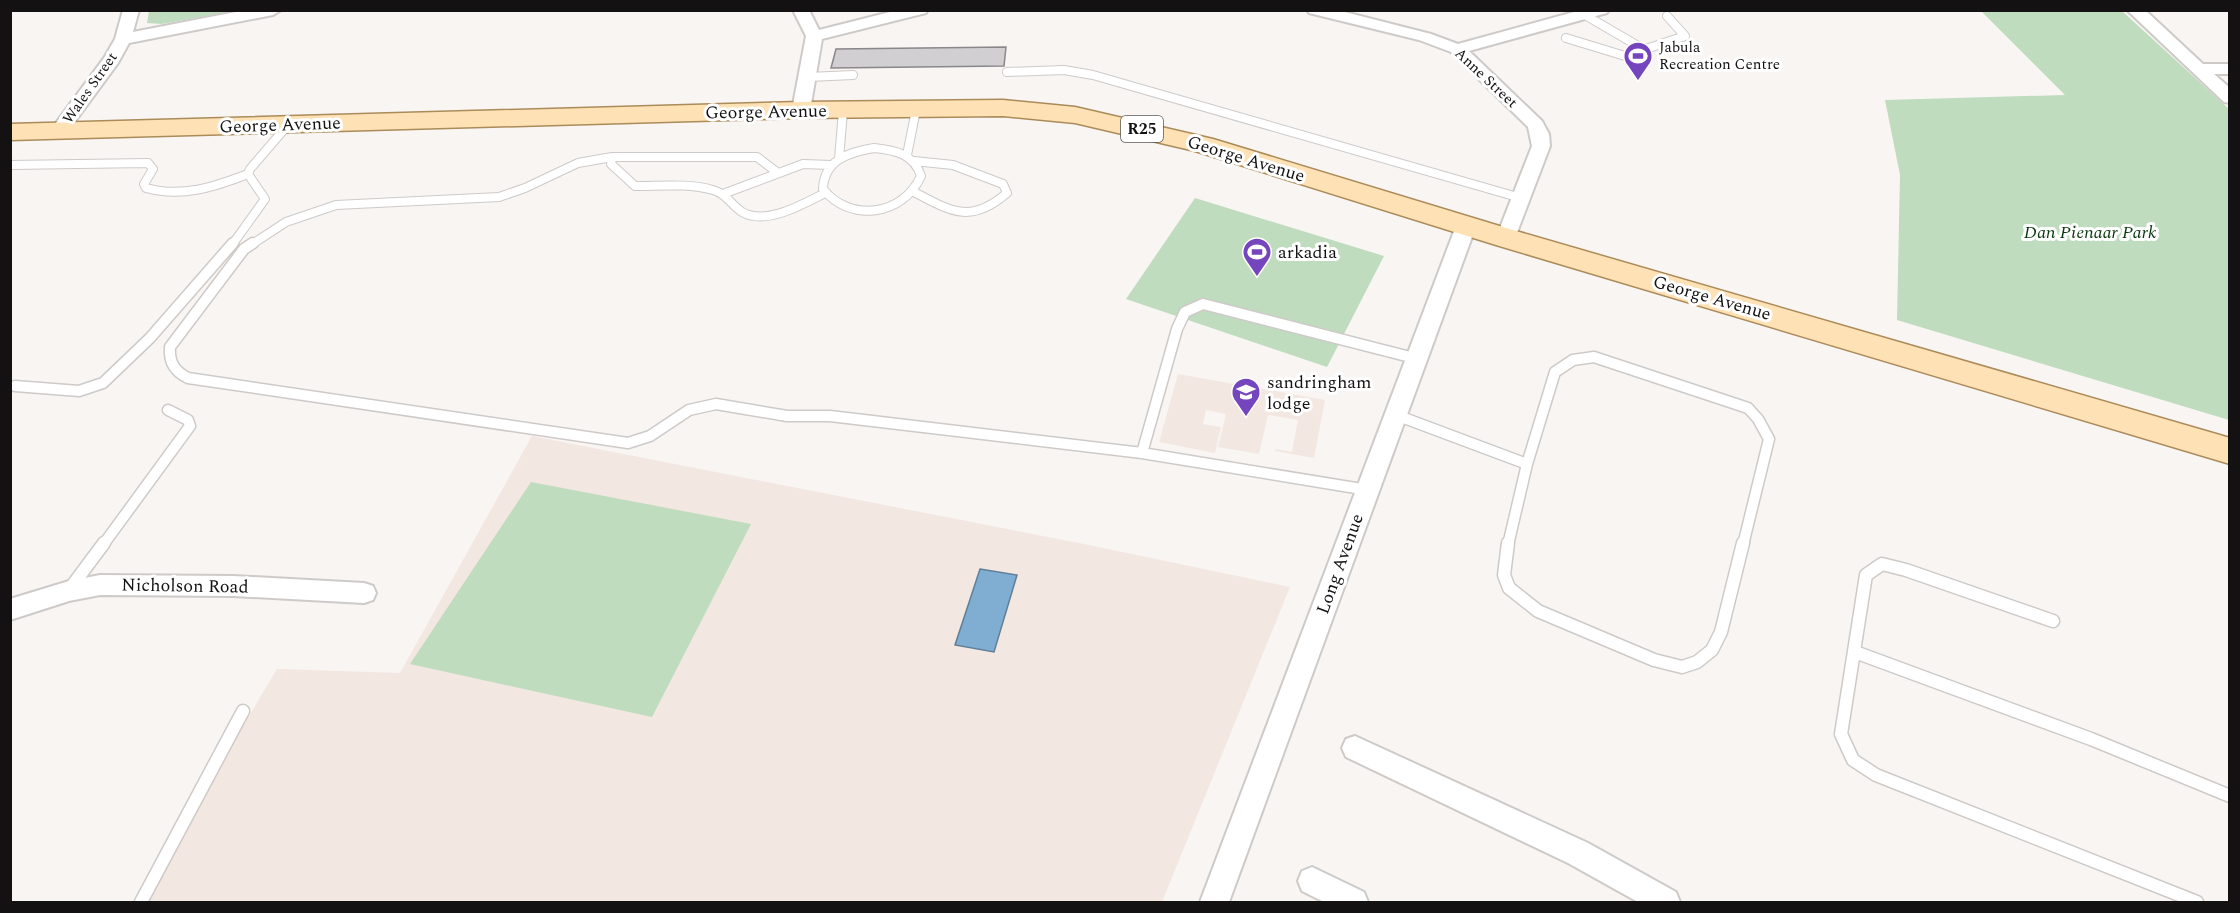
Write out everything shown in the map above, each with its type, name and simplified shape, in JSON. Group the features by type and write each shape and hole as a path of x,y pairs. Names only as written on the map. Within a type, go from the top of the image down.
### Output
{"main road":[{"name":"George Avenue","path":"10,132 801,110 1003,108 1106,121 1204,145 1466,226 2229,451"}],"street":[{"name":"Wales Street","path":"59,131 112,59 123,39 131,10"},
{"path":"123,39 273,10"},
{"path":"801,10 814,36 801,110"},
{"path":"814,36 920,10"},
{"name":"Anne Street","path":"1315,10 1425,37 1457,49 1539,130 1541,146 1506,237"},
{"path":"1457,49 1601,10"},
{"path":"2135,10 2229,98"},
{"path":"2198,69 2229,69"},
{"name":"Long Avenue","path":"1214,903 1466,226"},
{"name":"Nicholson Road","path":"10,610 69,591 100,585 233,586 364,593"},
{"path":"1355,748 1578,853 1666,903"},
{"path":"1312,881 1354,903"}],"lane":[{"path":"1585,15 1645,50"},
{"path":"1566,38 1625,56 1685,36 1667,16"},
{"name":"George Avenue","path":"1007,72 1064,70 1093,75 1521,198"},
{"name":"George Avenue","path":"808,77 853,75"},
{"path":"914,192 956,213 974,213 994,206 1007,193 1003,184 953,165 911,158 886,148 873,148 861,150 831,165 822,181 825,193 835,203 845,207 870,210 896,204 914,192 921,176 911,158 916,110"},
{"path":"839,159 843,111"},
{"path":"10,165 148,163 153,169 144,184 146,188 165,193 197,191 248,174 288,125"},
{"path":"612,157 611,164 635,186 698,188 723,194 744,213 762,215 785,212 825,193"},
{"path":"778,173 757,157 612,157 578,163 500,197 336,205 286,222 244,249 170,347 169,358 173,368 181,376 195,381 628,442 650,436 689,410 716,404 787,416 830,416 1142,453 1368,490"},
{"path":"723,194 803,164 831,165"},
{"path":"15,386 79,391 103,383 150,338 226,253 262,206 265,199 248,174"},
{"path":"1142,453 1177,329 1185,312 1203,304 1418,359"},
{"path":"1594,357 1732,400 1748,408 1762,425 1769,439 1721,632 1712,650 1697,662 1682,668 1654,660 1538,611 1509,588 1504,575 1505,558 1527,464 1555,372 1563,364 1575,358 1594,357"},
{"path":"69,591 187,432 190,426 188,420 168,410"},
{"path":"1396,415 1527,464"},
{"path":"2053,621 1906,570 1882,564 1866,575 1841,734 1853,760 1876,775 2197,903"},
{"path":"1855,652 2054,725 2173,771 2229,796"},
{"path":"141,903 243,711"}],"shaded area":[{"name":"sandringham lodge","path":"1178,374 1325,400 1314,458 1275,451 1276,449 1292,452 1298,420 1268,415 1259,454 1218,447 1226,414 1206,410 1203,424 1221,427 1215,453 1159,442"},
{"path":"532,436 1089,545 1290,587 1162,902 138,902 277,669 400,673"}],"green space":[{"path":"149,10 235,11 162,24 147,23"},
{"name":"Dan Pienaar Park","path":"1981,11 2122,11 2229,109 2229,420 1897,320 1900,175 1885,100 2065,95"},
{"name":"arkadia","path":"1195,198 1384,256 1327,367 1126,299"},
{"path":"531,482 751,524 652,717 410,664"}],"water":[{"path":"980,569 1017,575 994,652 955,645"}],"building":[{"path":"1006,47 1004,66 831,68 836,49"}],"place":[{"name":"Jabula Recreation Centre","path":"1638,82"},
{"name":"arkadia","path":"1257,278"},
{"name":"sandringham lodge","path":"1246,418"}]}
